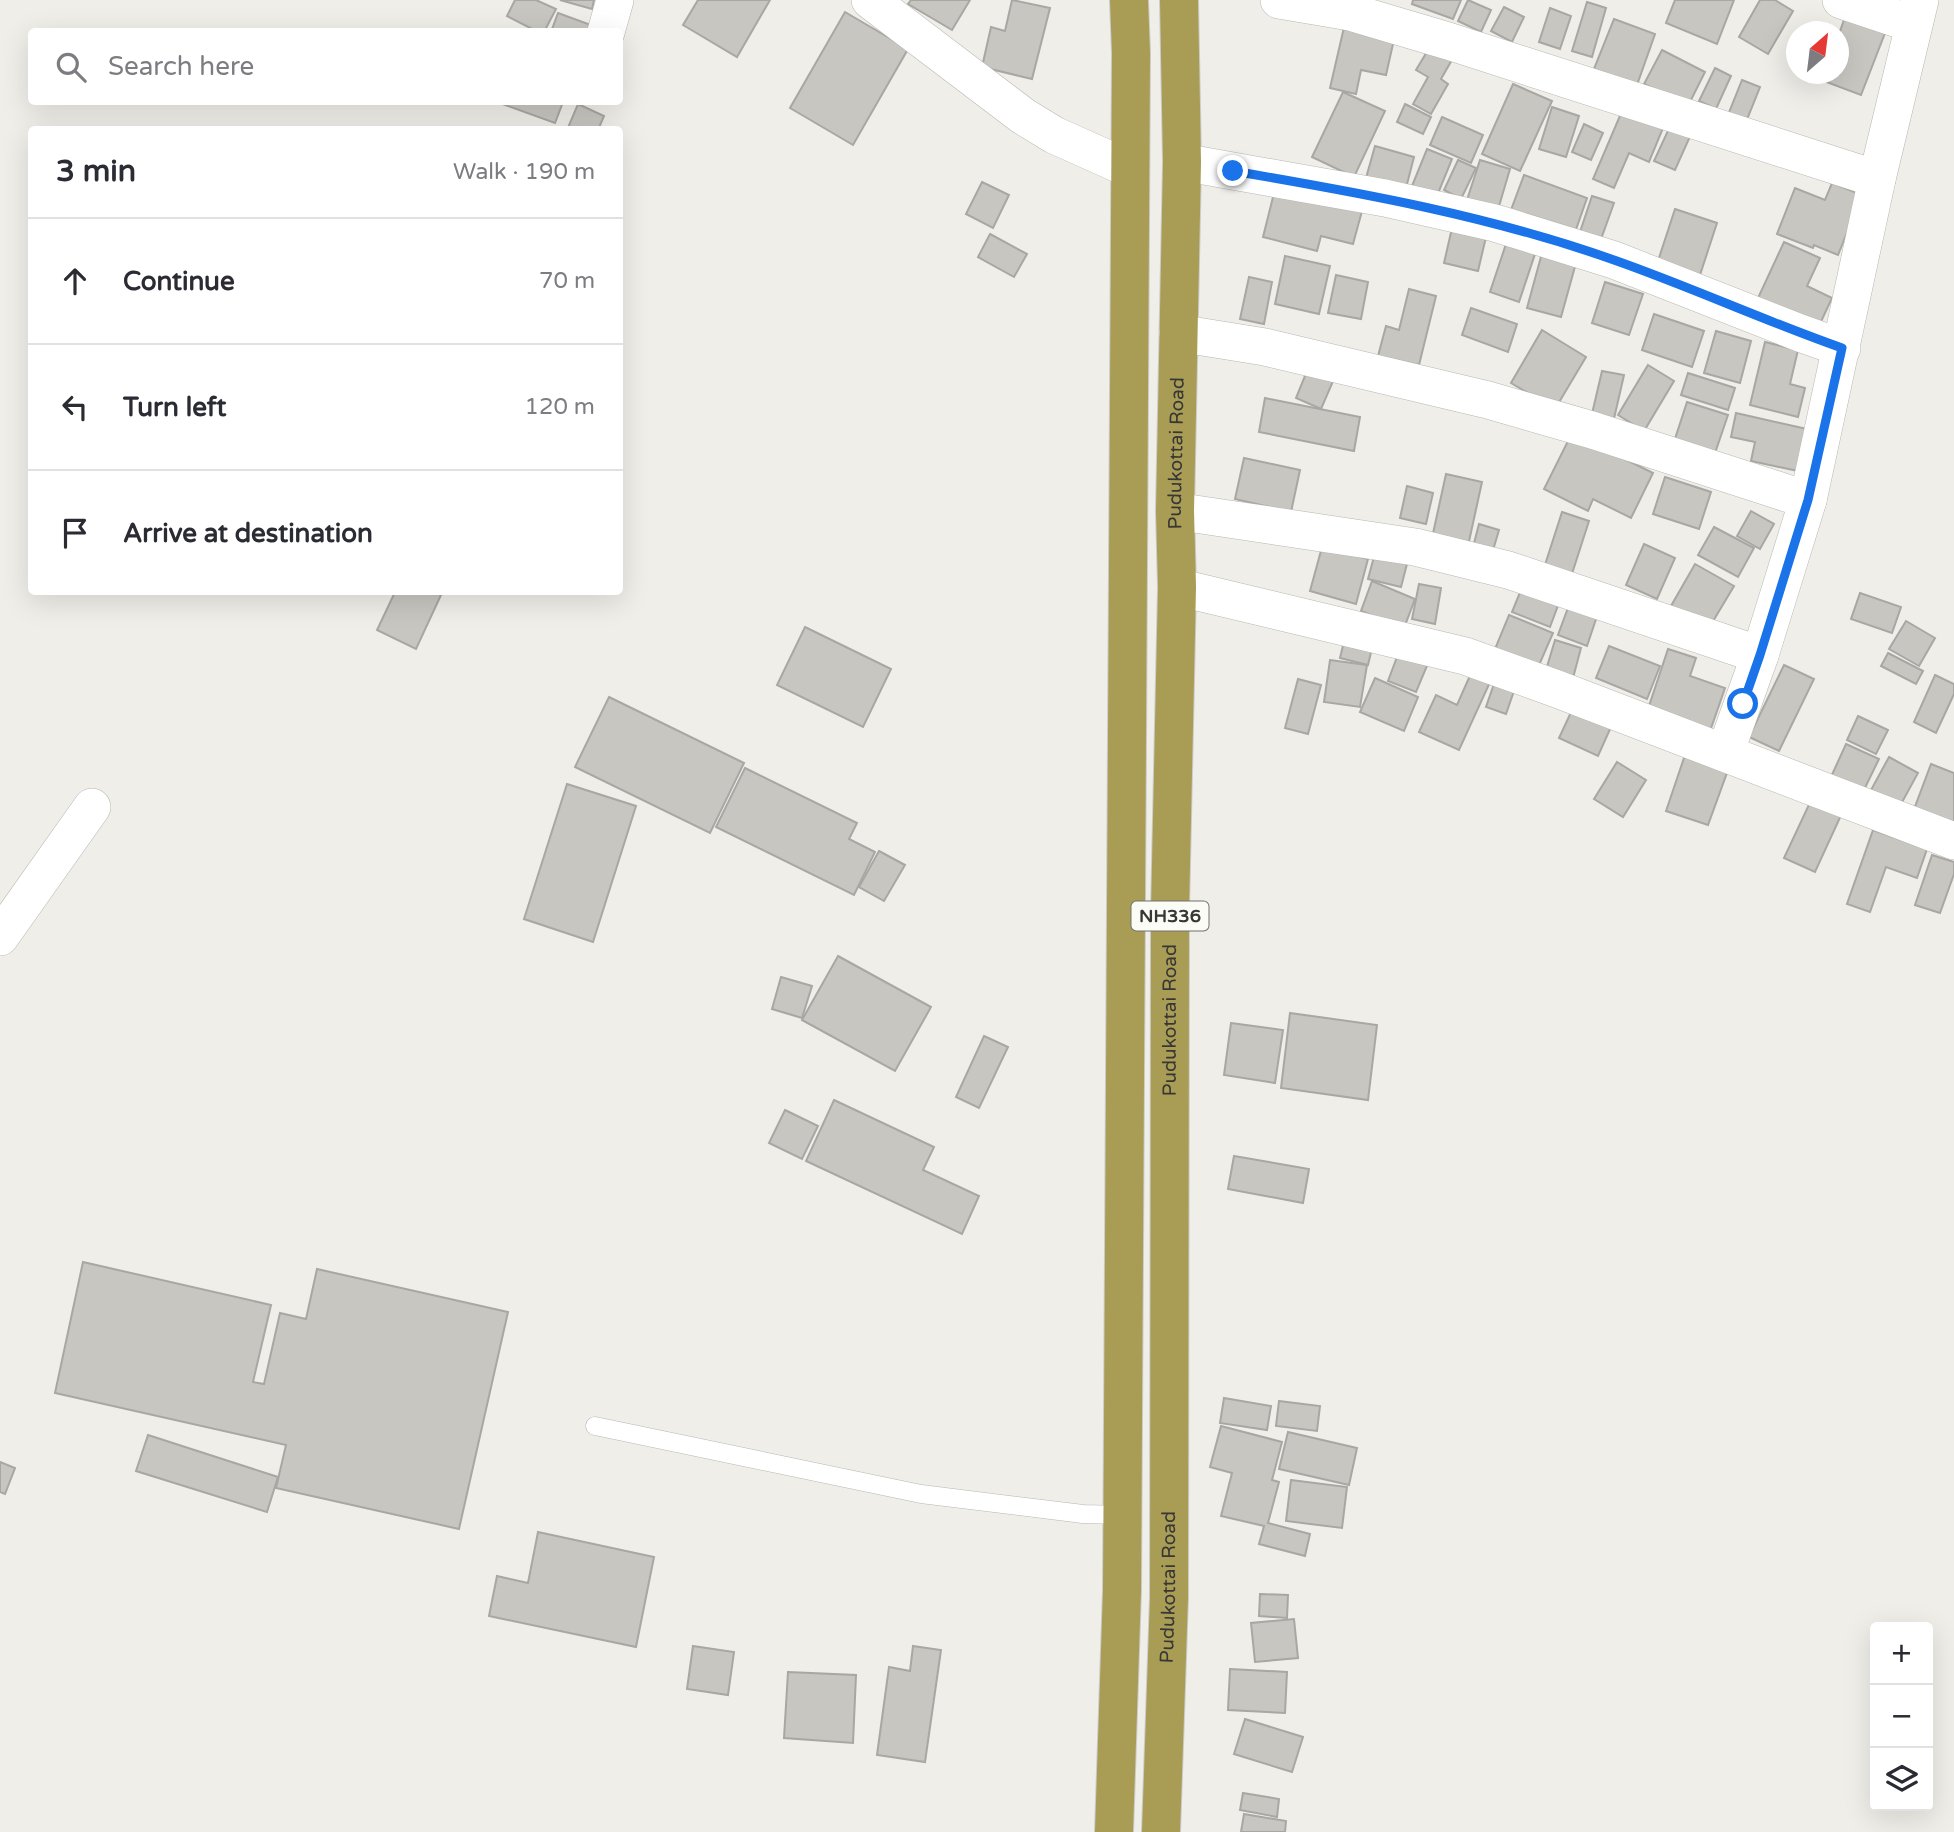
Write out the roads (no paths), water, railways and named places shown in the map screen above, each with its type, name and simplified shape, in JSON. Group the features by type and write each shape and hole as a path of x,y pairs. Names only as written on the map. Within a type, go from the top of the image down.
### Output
{"highway":[{"name":"NH336","path":"1114,1832 1122,1590 1129,0"},
{"name":"Pudukottai Road","path":"1161,1832 1169,1598 1170,910 1182,162 1179,0"}],"street":[{"path":"607,28 615,0"},
{"path":"870,0 1023,116 1054,135 1130,169"},
{"path":"1279,0 1350,12 1877,179"},
{"path":"1725,753 1760,655 1808,500 1916,12 1841,0"},
{"path":"1182,162 1385,198 1495,223 1614,260 1842,348"},
{"path":"1178,333 1265,347 1488,400 1592,430 1808,500"},
{"path":"1175,511 1415,547 1495,567 1760,655"},
{"path":"1177,587 1465,656 1954,841"},
{"path":"0,936 92,807"}],"lane":[{"path":"595,1426 921,1494 1083,1514 1122,1515"}]}
